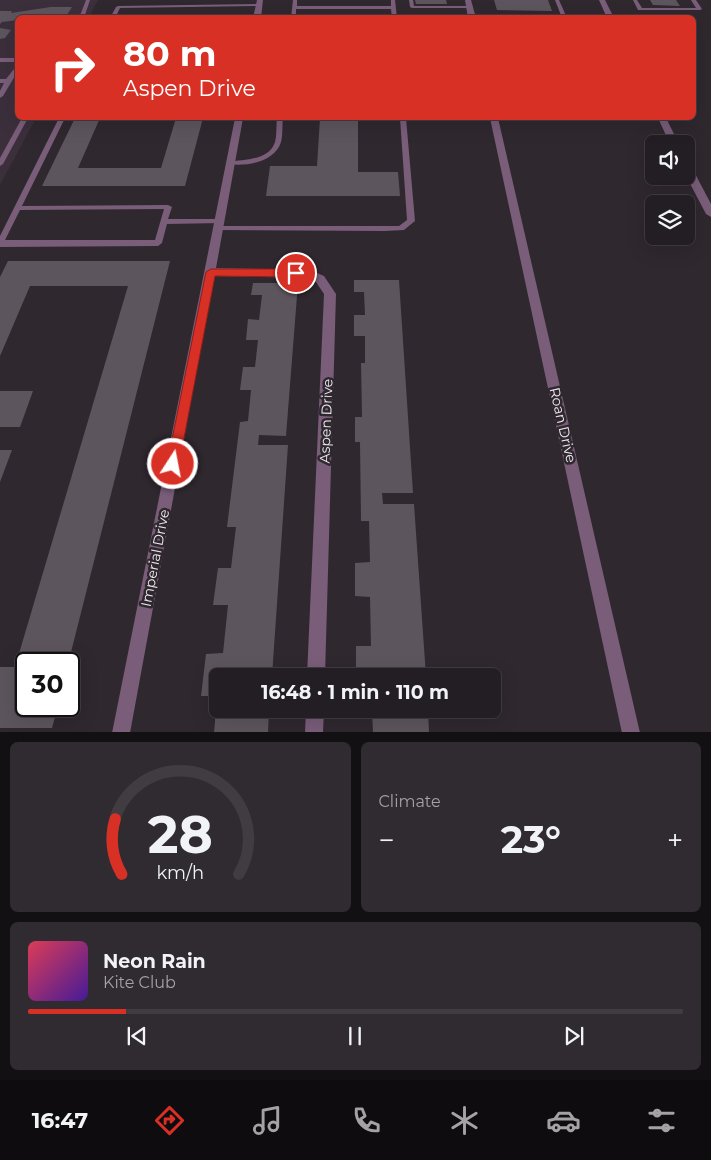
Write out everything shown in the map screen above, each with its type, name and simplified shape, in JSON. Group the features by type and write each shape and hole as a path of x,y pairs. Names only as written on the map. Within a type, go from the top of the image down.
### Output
{"street":[{"path":"602,0 610,15"},
{"name":"Imperial Drive","path":"120,732 211,272 239,120"},
{"name":"Roan Drive","path":"494,120 631,732"},
{"path":"663,120 670,135"},
{"path":"695,183 711,214"},
{"name":"Aspen Drive","path":"211,272 310,274 320,279 330,294 316,668"},
{"path":"314,732 315,718"}],"lane":[{"path":"81,15 88,0"},
{"path":"293,15 295,0"},
{"path":"393,0 395,15"},
{"path":"411,0 412,7 469,3"},
{"path":"557,0 564,15"},
{"path":"635,0 640,9 700,9 693,0"},
{"path":"114,15 118,6 260,3"},
{"path":"294,8 394,7"},
{"path":"0,60 15,60"},
{"path":"0,96 15,70"},
{"path":"0,81 8,81"},
{"path":"0,164 23,120"},
{"path":"18,208 168,207 158,242 0,244 61,120"},
{"path":"231,163 253,161 271,152 277,146 280,120"},
{"path":"164,222 385,229 407,226 411,221 403,120"}],"shaded area":[{"path":"0,0 98,0 90,15 15,15 15,120 35,120 0,185"}],"building":[{"path":"415,0 446,0 447,4 416,4"},
{"path":"494,0 548,0 552,11 497,10"},
{"path":"650,0 676,0 680,6 653,5"},
{"path":"51,7 72,7 67,15 15,15 15,20 0,24 0,11 12,11 11,13"},
{"path":"0,28 11,30 5,38 0,39"},
{"path":"74,120 99,120 78,168 161,168 175,120 202,120 185,186 42,186"},
{"path":"320,120 358,120 358,172 398,172 400,196 266,196 270,166 317,166"},
{"path":"8,261 170,261 71,652 19,652 128,286 30,286 0,356 0,277"},
{"path":"354,280 399,280 413,493 382,493 383,504 414,504 425,668 356,668 356,646 371,646 370,597 355,596 355,563 370,562 369,521 361,521 360,442 355,442 355,417 362,417 361,363 365,363 365,336 354,336 354,315 365,315 364,292 354,292"},
{"path":"253,283 298,283 286,436 259,435 258,445 288,445 273,668 209,668 209,696 201,696 206,654 223,653 228,605 213,605 218,568 231,568 236,527 227,527 240,422 248,421 251,390 240,390 243,367 255,367 258,340 246,340 248,319 259,320 262,295 251,295"},
{"path":"0,391 33,391 20,427 0,427"},
{"path":"0,450 12,450 0,482"},
{"path":"0,667 15,667 15,717 55,717 52,728 0,728"},
{"path":"215,718 269,718 268,732 214,732"},
{"path":"372,718 428,718 429,732 373,732"}],"route":[{"path":"173,464 211,272 296,273"}]}
